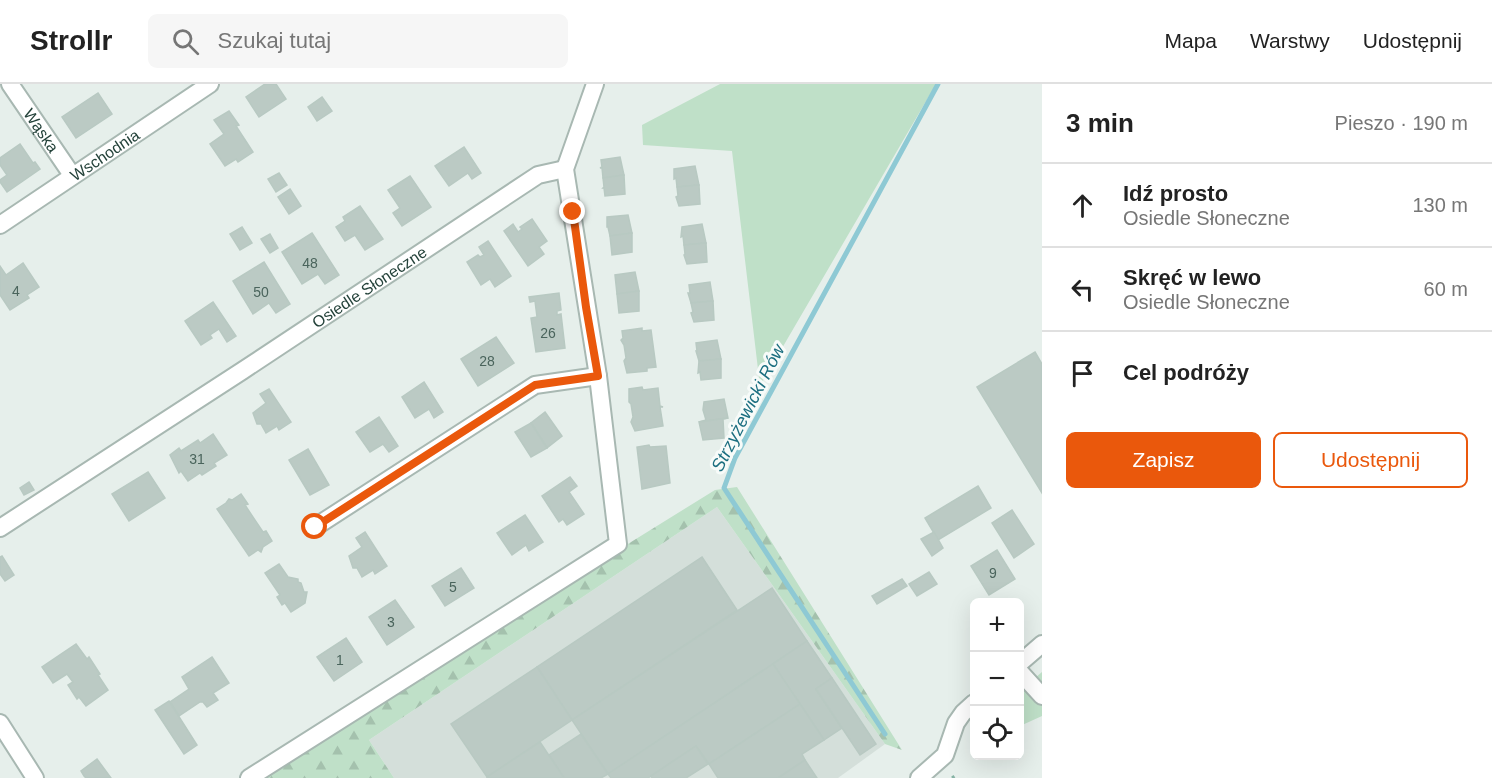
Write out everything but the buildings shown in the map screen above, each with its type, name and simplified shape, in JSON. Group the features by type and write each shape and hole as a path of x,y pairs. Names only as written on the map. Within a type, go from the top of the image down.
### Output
{"street":[{"name":"Wąska","path":"10,84 72,176"},
{"name":"Wschodnia","path":"0,225 210,84"},
{"path":"249,778 618,544 598,376 565,170 595,84"},
{"name":"Osiedle Słoneczne","path":"0,528 538,175 565,170"},
{"path":"315,527 535,385 598,376"},
{"path":"1024,660 1042,644"},
{"path":"1024,676 1042,696"},
{"path":"919,778 945,755 956,723 971,706"},
{"path":"0,723 35,778"}],"path":[{"path":"952,778 956,775"}],"shaded area":[{"path":"717,507 885,744 838,778 394,778 369,740"}],"green space":[{"path":"720,84 936,84 760,386 732,151 643,145 642,125"},
{"path":"737,487 902,750 885,744 717,507 369,740 394,778 250,778 715,490"},
{"path":"1042,672 1042,716 1024,724 1024,706 1024,688"}],"waterway":[{"name":"Strzyżewicki Rów","path":"885,734 724,488 735,458 938,84"}],"route":[{"path":"315,527 535,385 598,376 573,212"}]}
